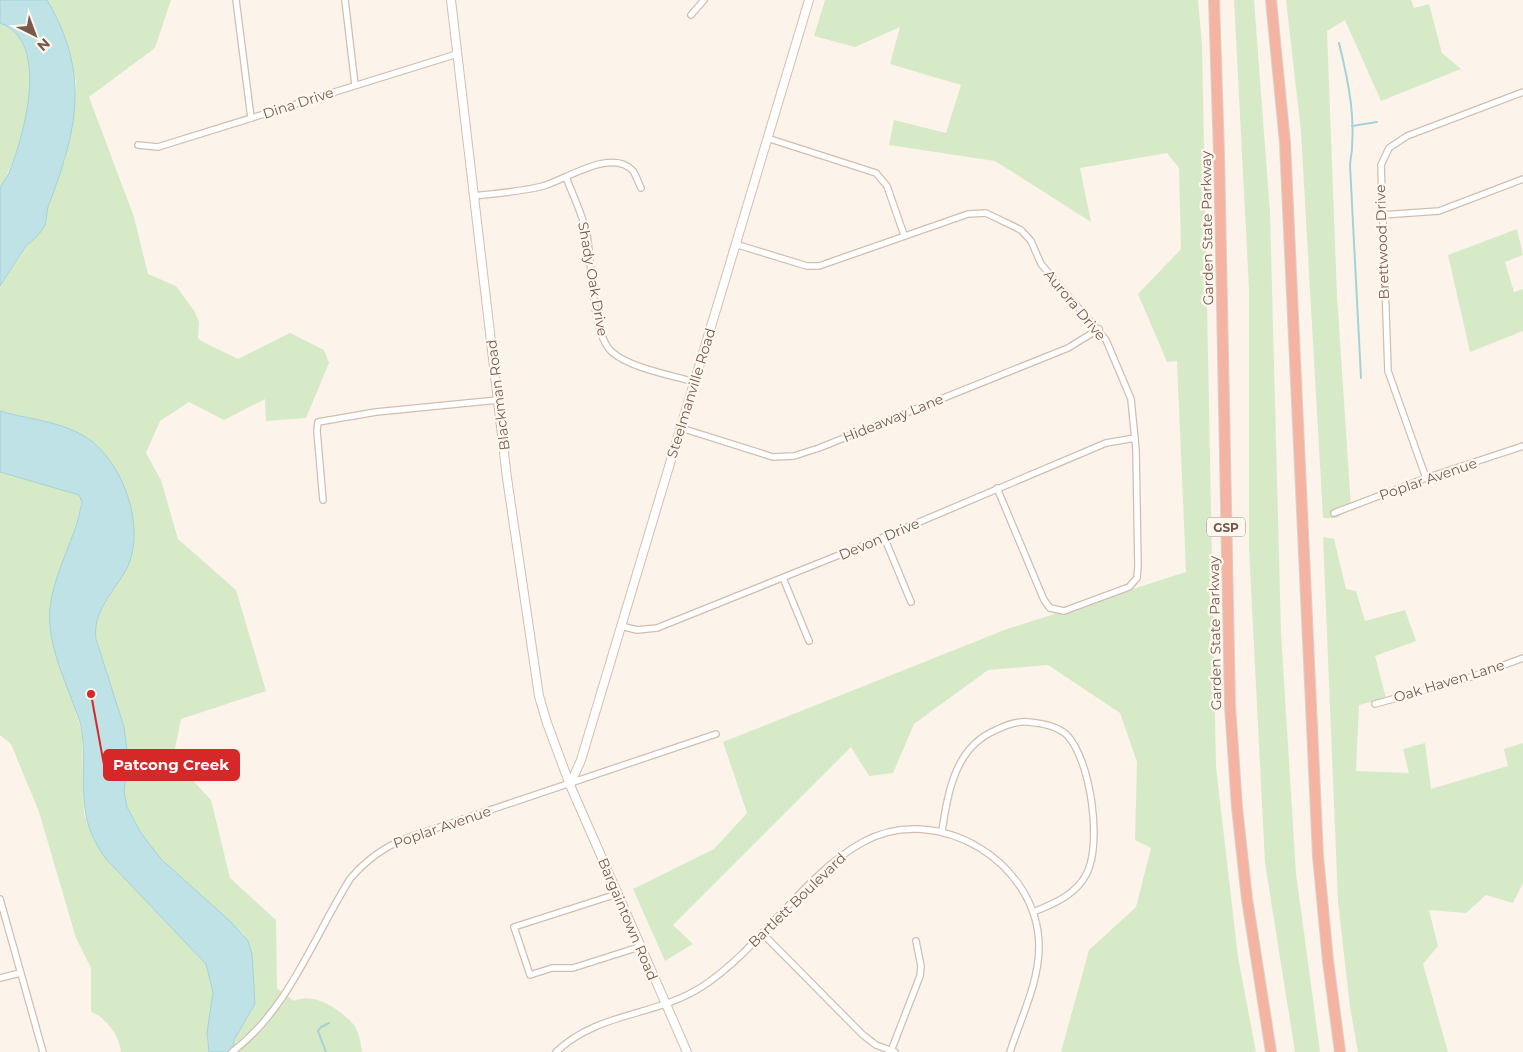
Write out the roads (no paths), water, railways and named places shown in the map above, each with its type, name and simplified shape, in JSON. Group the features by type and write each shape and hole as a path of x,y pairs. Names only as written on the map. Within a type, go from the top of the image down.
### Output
{"highway":[{"name":"Garden State Parkway","path":"1214,0 1220,154 1230,706 1237,807 1248,909 1271,1052"},
{"path":"1271,0 1285,143 1318,856 1328,961 1340,1052"}],"main road":[{"name":"Blackman Road","path":"451,0 498,400 536,683 546,723 570,785"},
{"name":"Steelmanville Road","path":"570,785 581,760 808,0"},
{"name":"Bargaintown Road","path":"570,785 639,947 687,1052"}],"street":[{"path":"236,0 251,118"},
{"path":"345,0 355,85"},
{"path":"691,15 704,0"},
{"name":"Dina Drive","path":"138,145 158,147 457,54"},
{"name":"Brettwood Drive","path":"1426,478 1388,372 1380,165 1384,156 1396,141 1523,92"},
{"path":"767,138 876,173 887,186 904,235"},
{"path":"474,196 536,188 594,165 615,162 632,170 641,188"},
{"name":"Shady Oak Drive","path":"566,177 586,233 598,325 606,345 612,352 630,362 694,382"},
{"path":"1381,215 1439,211 1523,179"},
{"name":"Aurora Drive","path":"735,244 807,266 819,266 968,214 986,213 1021,230 1031,242 1041,264 1099,329 1106,340 1130,399 1135,438 1138,566 1136,581 1129,587 1064,611 1050,608 1044,600 997,488"},
{"name":"Hideaway Lane","path":"680,428 773,457 794,456 819,448 1061,351 1099,329"},
{"path":"324,500 317,430 318,422 376,412 498,400"},
{"name":"Devon Drive","path":"621,626 637,630 657,628 884,537 1106,443 1135,438"},
{"name":"Poplar Avenue","path":"1334,513 1426,478 1523,446"},
{"path":"884,537 911,602"},
{"path":"784,578 809,641"},
{"name":"Oak Haven Lane","path":"1375,704 1471,677 1523,658"},
{"path":"942,832 958,765 965,753 978,740 1003,726 1022,722 1052,726 1066,734 1080,756 1088,784 1094,845 1091,863 1086,874 1068,895 1033,912"},
{"name":"Poplar Avenue","path":"232,1052 251,1036 283,997 350,879 373,856 386,847 407,838 570,785 716,734"},
{"name":"Bartlett Boulevard","path":"556,1052 576,1035 594,1026 665,1004 688,995 704,985 721,973 833,863 864,841 881,834 901,831 942,832 959,836 992,856 1015,879 1033,912 1039,944 1038,967 1010,1052"},
{"path":"617,894 514,927 530,975 552,968 574,968 639,947"},
{"path":"0,899 41,1052"},
{"path":"762,933 863,1035 876,1045 893,1051 920,976 921,966 916,940"},
{"path":"0,978 20,972"}],"water":[{"path":"0,0 47,0 61,27 70,53 75,103 66,153 48,207 45,225 25,248 0,286 0,190 9,173 22,134 29,90 29,68 25,48 16,33 0,23"},
{"path":"0,411 54,424 84,436 98,446 110,460 120,477 127,495 134,533 132,551 127,568 105,602 97,619 96,639 124,727 128,758 124,791 127,807 141,833 161,859 232,923 248,941 252,954 255,1004 234,1040 232,1052 209,1052 207,1033 213,992 206,964 107,860 96,844 90,829 84,798 81,728 56,657 50,620 52,594 75,529 82,502 79,495 0,472"}],"waterway":[{"path":"1339,43 1349,88 1352,118 1353,134 1350,165 1361,378"},
{"path":"1352,126 1377,122"},
{"path":"326,1052 318,1031 329,1023"}],"place":[{"name":"Patcong Creek","path":"91,694"}]}
